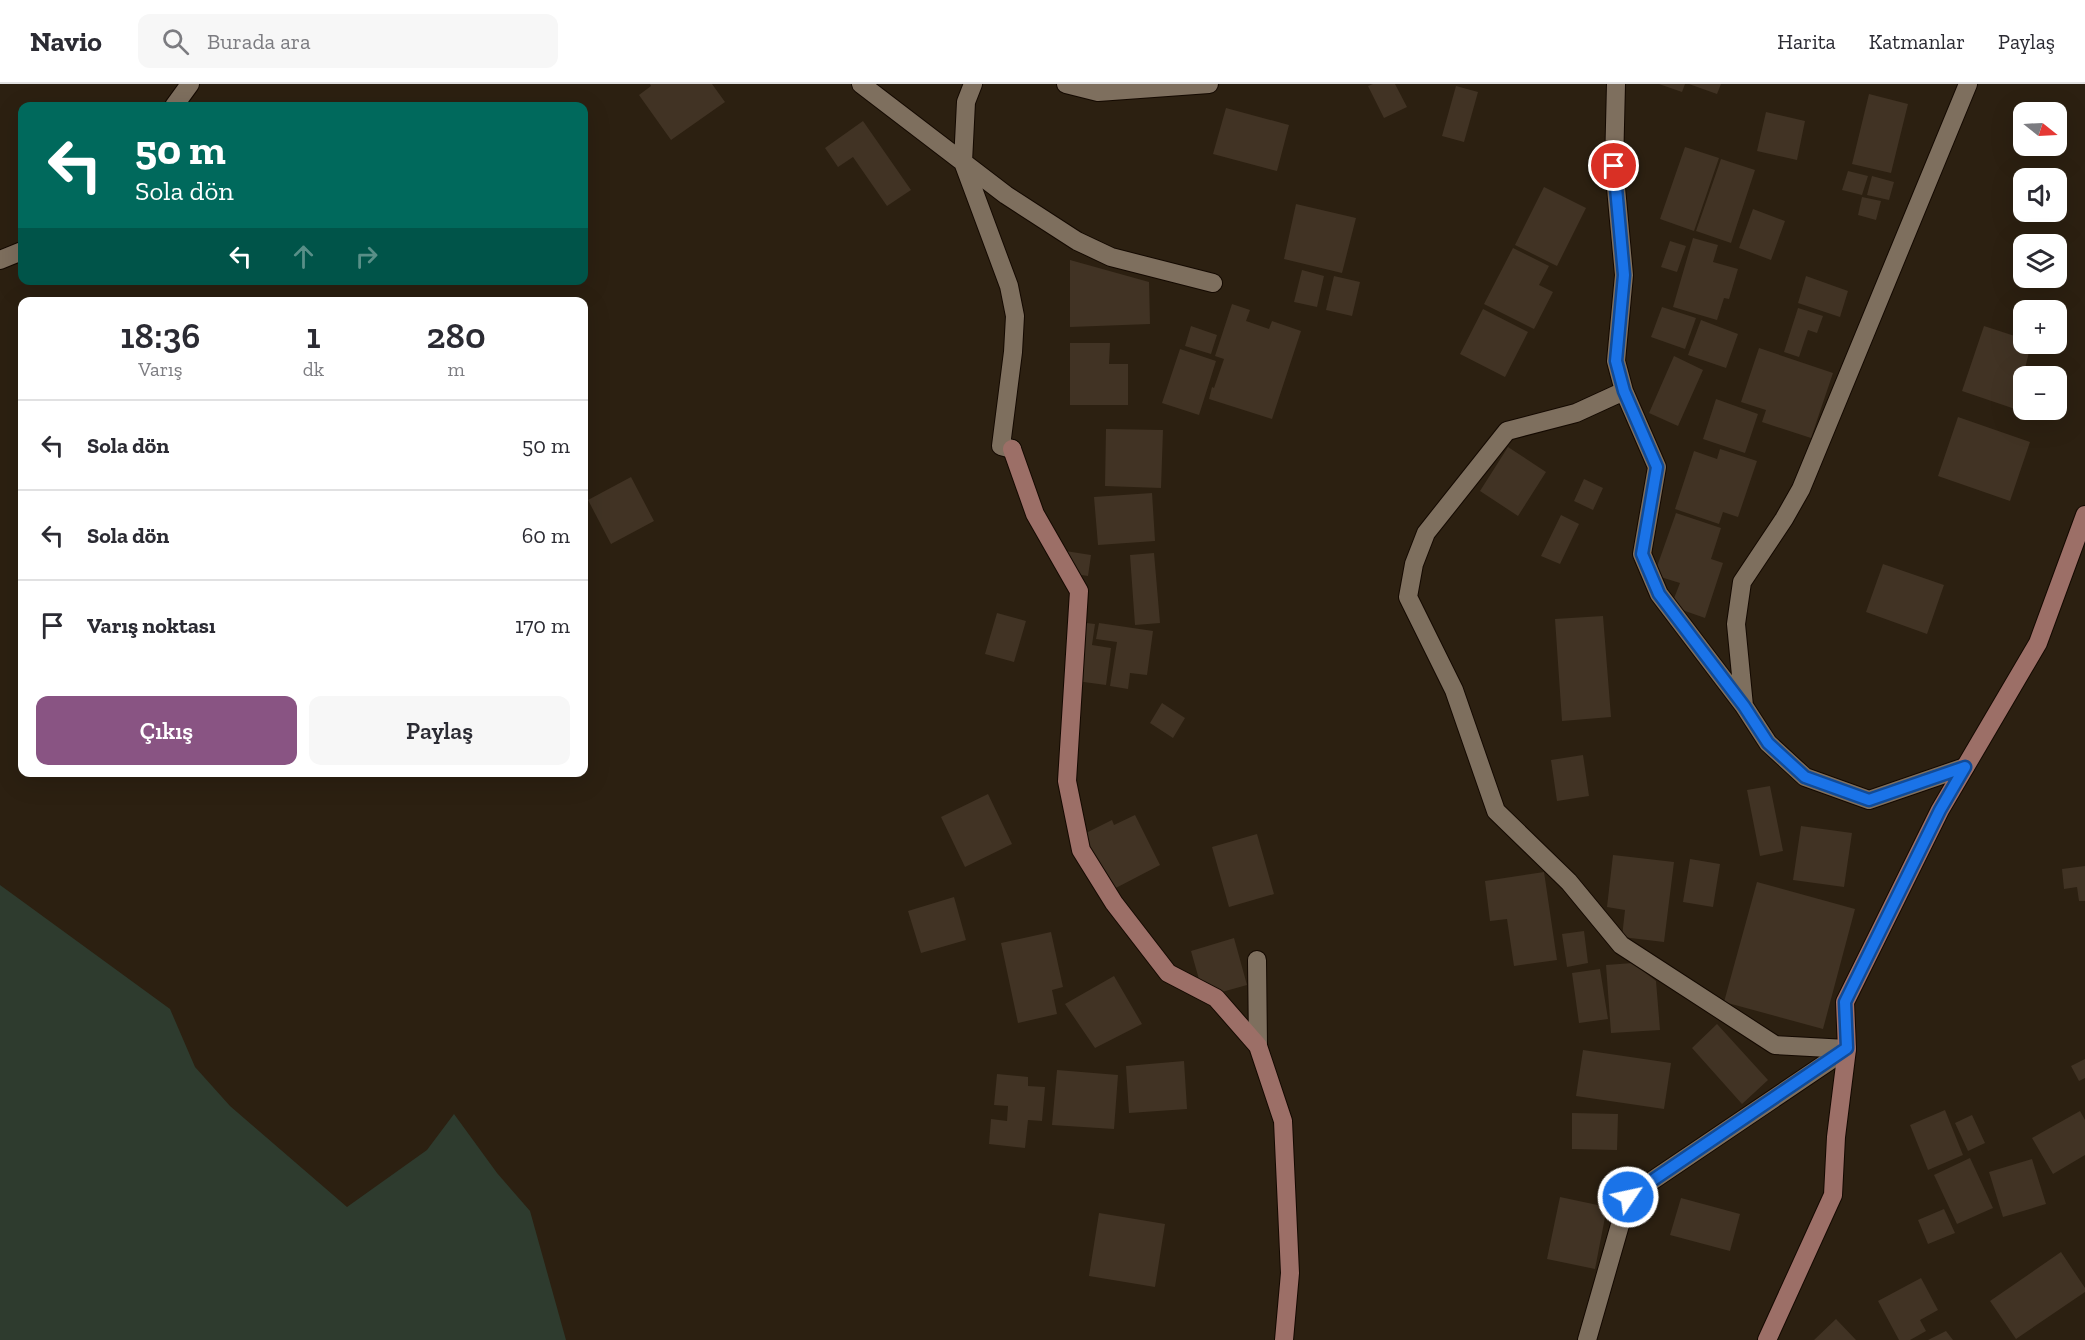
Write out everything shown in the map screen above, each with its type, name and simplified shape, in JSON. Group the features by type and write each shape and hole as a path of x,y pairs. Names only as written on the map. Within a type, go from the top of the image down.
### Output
{"street":[{"path":"177,102 190,84"},
{"path":"861,84 1006,195 1077,241 1111,257 1214,283"},
{"path":"973,84 966,102 963,162 1009,286 1015,316 1001,446 1012,449 1035,514 1079,591 1075,688 1067,781 1081,850 1114,903 1168,973 1216,998 1258,1046"},
{"path":"1066,84 1098,92 1209,84"},
{"path":"1616,84 1614,166 1624,275 1616,361 1624,391 1657,467 1642,554 1659,594 1744,706 1768,743 1805,777 1869,800 1965,767"},
{"path":"1744,706 1736,624 1742,582 1801,489 1968,84"},
{"path":"0,260 18,253"},
{"path":"1624,391 1576,413 1507,431 1426,533 1414,564 1408,597 1454,690 1496,811 1569,882 1621,945 1775,1045 1847,1048"},
{"path":"1767,1340 1833,1195 1836,1137 1847,1048 1845,1002 1940,810 2038,643 2085,515"},
{"path":"1257,960 1258,1046 1283,1121 1290,1274 1284,1340"},
{"path":"1587,1340 1628,1197 1847,1048"}],"green space":[{"path":"0,885 170,1009 195,1067 230,1106 347,1207 427,1150 454,1114 497,1173 530,1211 566,1340 0,1340"}],"building":[{"path":"650,84 712,84 725,102 671,140 639,95 651,86"},
{"path":"1395,84 1407,107 1384,118 1368,86"},
{"path":"1659,84 1685,84 1682,92"},
{"path":"1689,84 1721,84 1717,94"},
{"path":"1456,86 1478,92 1464,142 1442,136"},
{"path":"1869,94 1908,104 1891,173 1852,164"},
{"path":"1226,108 1289,125 1277,171 1213,154"},
{"path":"1766,112 1805,121 1797,160 1757,151"},
{"path":"863,121 911,190 887,206 853,157 838,167 825,148"},
{"path":"1685,147 1719,158 1694,231 1660,219"},
{"path":"1721,159 1755,170 1731,243 1696,231"},
{"path":"1848,171 1868,176 1862,195 1842,190"},
{"path":"1872,176 1894,182 1889,200 1867,195"},
{"path":"1544,187 1586,208 1557,266 1515,245"},
{"path":"1862,197 1881,201 1876,220 1858,215"},
{"path":"1296,204 1356,218 1342,273 1284,259"},
{"path":"1753,209 1785,221 1771,260 1739,248"},
{"path":"1693,238 1718,245 1713,262 1738,269 1729,299 1724,298 1717,320 1673,307"},
{"path":"1670,241 1686,246 1677,272 1661,267"},
{"path":"1513,248 1549,266 1539,285 1553,292 1534,329 1484,304"},
{"path":"1070,260 1149,282 1150,324 1070,327"},
{"path":"1302,270 1324,276 1317,307 1294,302"},
{"path":"1334,276 1360,282 1352,316 1326,310"},
{"path":"1806,276 1848,291 1840,317 1798,303"},
{"path":"1232,304 1250,310 1246,321 1269,329 1272,321 1301,331 1272,419 1209,399 1224,359 1215,356"},
{"path":"1662,307 1696,318 1685,349 1651,337"},
{"path":"1798,308 1823,316 1817,333 1808,330 1799,357 1784,352"},
{"path":"1483,309 1528,332 1505,377 1460,354"},
{"path":"1701,320 1738,334 1726,368 1688,355"},
{"path":"1191,326 1217,335 1211,354 1185,346"},
{"path":"1984,326 2013,335 2013,354 2029,354 2026,366 2013,366 2013,408 1962,391"},
{"path":"1070,343 1110,343 1109,364 1128,364 1128,405 1070,405"},
{"path":"1759,348 1833,373 1811,438 1762,422 1766,410 1741,402"},
{"path":"1180,349 1216,361 1199,415 1162,403"},
{"path":"1674,356 1703,370 1678,426 1649,413"},
{"path":"1716,399 1758,414 1745,453 1703,439"},
{"path":"1958,417 2030,442 2010,501 1938,476"},
{"path":"1106,429 1163,430 1161,488 1105,486"},
{"path":"1508,447 1546,472 1518,516 1480,491"},
{"path":"1720,449 1757,461 1738,517 1723,512 1719,524 1675,509 1694,451 1717,459"},
{"path":"631,477 654,521 611,544 588,500"},
{"path":"1584,479 1603,488 1593,510 1574,501"},
{"path":"1152,493 1155,541 1098,545 1094,497"},
{"path":"1676,513 1721,528 1711,559 1723,563 1705,618 1671,606 1680,583 1654,575"},
{"path":"1561,515 1579,524 1560,564 1541,556"},
{"path":"1059,550 1091,555 1088,576 1056,571"},
{"path":"1154,553 1160,623 1135,625 1130,555"},
{"path":"1883,564 1944,585 1927,634 1866,612"},
{"path":"997,613 1026,621 1014,662 985,654"},
{"path":"1603,616 1611,717 1562,721 1555,619"},
{"path":"1078,622 1095,624 1092,645 1111,648 1106,685 1069,680"},
{"path":"1099,623 1153,631 1147,675 1130,673 1128,689 1110,686 1117,642 1096,639"},
{"path":"1162,703 1185,718 1173,738 1150,723"},
{"path":"1583,755 1589,796 1557,801 1551,760"},
{"path":"1770,786 1783,851 1760,856 1747,790"},
{"path":"988,794 1012,844 965,867 941,817"},
{"path":"1135,815 1160,865 1110,891 1082,835 1112,820 1114,825"},
{"path":"1801,826 1852,833 1844,887 1793,880"},
{"path":"1257,834 1274,894 1229,907 1212,847"},
{"path":"1613,855 1674,862 1664,942 1622,937 1625,910 1607,907"},
{"path":"1690,859 1720,864 1713,907 1683,902"},
{"path":"2085,866 2085,901 2079,901 2077,887 2064,889 2062,869"},
{"path":"1544,872 1557,960 1514,966 1507,919 1490,921 1485,881"},
{"path":"1757,882 1855,909 1823,1029 1724,1002"},
{"path":"954,897 966,940 921,953 908,911"},
{"path":"1584,931 1588,963 1567,967 1562,934"},
{"path":"1051,932 1063,987 1052,990 1057,1014 1018,1023 1001,943"},
{"path":"1234,938 1247,985 1204,997 1191,951"},
{"path":"1633,963 1656,981 1660,1030 1611,1033 1606,965"},
{"path":"1600,969 1608,1019 1579,1023 1572,973"},
{"path":"1114,976 1142,1024 1095,1048 1065,1004"},
{"path":"1717,1024 1768,1080 1742,1104 1692,1048"},
{"path":"1583,1050 1671,1063 1664,1109 1576,1096"},
{"path":"2085,1059 2085,1078 2079,1081 2071,1066"},
{"path":"1184,1061 1187,1109 1129,1113 1126,1066"},
{"path":"1057,1070 1118,1075 1114,1129 1052,1125"},
{"path":"997,1074 1028,1077 1028,1086 1045,1087 1042,1121 1028,1120 1025,1148 989,1144 991,1119 1007,1121 1008,1106 994,1105"},
{"path":"1945,1110 1963,1155 1928,1170 1910,1125"},
{"path":"2080,1111 2085,1120 2085,1155 2053,1174 2032,1138"},
{"path":"1572,1113 1618,1114 1617,1150 1572,1149"},
{"path":"1972,1115 1985,1143 1968,1151 1955,1123"},
{"path":"1970,1158 1993,1208 1957,1224 1934,1175"},
{"path":"2032,1159 2046,1204 2003,1217 1989,1172"},
{"path":"1560,1197 1607,1207 1595,1269 1547,1259"},
{"path":"1681,1198 1740,1214 1730,1251 1670,1235"},
{"path":"1944,1209 1955,1233 1928,1244 1918,1220"},
{"path":"1099,1213 1165,1224 1155,1287 1089,1276"},
{"path":"2061,1252 2085,1288 2085,1292 2016,1339 1990,1301"},
{"path":"1921,1278 1938,1310 1920,1320 1926,1331 1910,1340 1899,1340 1878,1301"},
{"path":"1836,1319 1856,1340 1814,1340"},
{"path":"1946,1331 1953,1340 1928,1340"}],"route":[{"path":"1614,166 1624,275 1616,361 1624,391 1657,467 1642,554 1659,594 1744,706 1768,743 1805,777 1869,800 1965,767 1940,810 1845,1002 1847,1048 1628,1197"}]}
